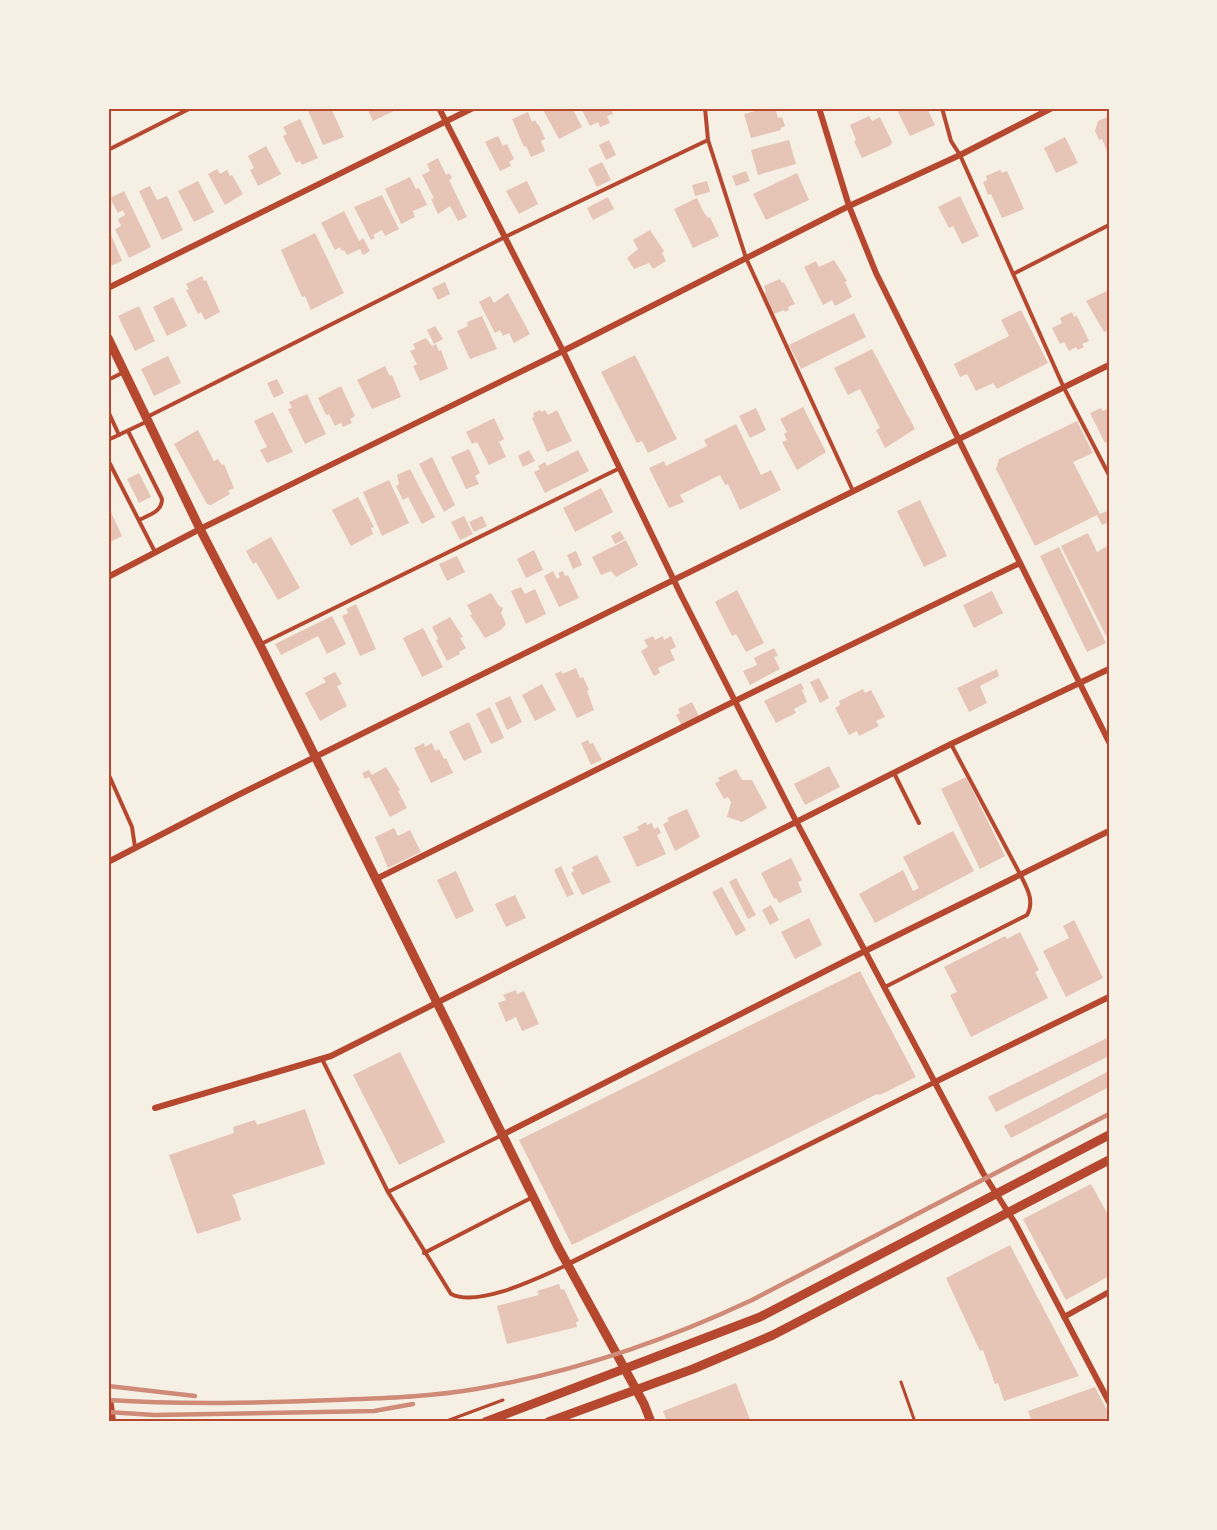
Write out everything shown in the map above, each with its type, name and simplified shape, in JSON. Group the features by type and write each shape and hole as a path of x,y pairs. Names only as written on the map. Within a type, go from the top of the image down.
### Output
{"highway":[{"path":"108,1405 110,1422"}],"main road":[{"path":"108,338 200,530 316,757 502,1135 651,1422"},
{"path":"485,1422 760,1317 1109,1135"},
{"path":"548,1422 720,1358 773,1335 1005,1207 1109,1160"}],"street":[{"path":"439,108 563,351 674,579 797,823 983,1173 1005,1207 1109,1402"},
{"path":"108,288 473,108"},
{"path":"819,108 849,206 876,273 1109,742"},
{"path":"108,577 849,206 960,155 1052,108"},
{"path":"108,862 1109,365"},
{"path":"376,879 1020,563"},
{"path":"155,1108 322,1059 951,744 1109,669"},
{"path":"502,1135 865,951 1109,831"},
{"path":"568,1264 1109,997"},
{"path":"1064,1317 1109,1293"}],"lane":[{"path":"108,150 191,108"},
{"path":"705,108 708,140 746,258 853,491"},
{"path":"942,108 951,141 960,155 1064,388 1109,475"},
{"path":"108,440 505,237 708,140"},
{"path":"1013,274 1109,225"},
{"path":"108,380 124,372"},
{"path":"108,411 119,435"},
{"path":"128,431 162,499 159,510 139,520"},
{"path":"108,460 155,552"},
{"path":"260,645 620,468"},
{"path":"885,987 1027,915 1031,908 1029,893 1020,874 951,744"},
{"path":"108,773 132,827 135,848"},
{"path":"894,773 919,823"},
{"path":"322,1059 388,1192 451,1294 459,1298 502,1291 524,1284 568,1264"},
{"path":"388,1192 502,1135"},
{"path":"424,1253 534,1196"}],"path":[{"path":"901,1382 915,1422"}],"building":[{"path":"307,108 331,108 344,137 323,145"},
{"path":"367,108 400,108 373,121"},
{"path":"542,108 572,108 582,127 559,139"},
{"path":"581,108 610,108 613,114 607,116 610,123 600,127 598,122 590,126"},
{"path":"775,108 778,118 782,117 785,126 781,130 751,138 744,114"},
{"path":"927,108 935,125 910,136 897,110"},
{"path":"528,112 532,122 535,120 539,125 545,139 541,141 545,151 531,157 512,119"},
{"path":"869,116 872,121 880,117 892,142 891,145 862,158 850,125"},
{"path":"1109,116 1109,150 1107,151 1102,139 1099,140 1095,131 1098,121"},
{"path":"300,119 318,158 302,165 300,161 296,163 283,136 287,134 283,127"},
{"path":"498,136 503,146 507,144 514,159 509,162 511,166 500,171 485,142"},
{"path":"1065,137 1078,163 1056,173 1044,148"},
{"path":"609,140 616,155 606,160 599,145"},
{"path":"789,140 796,164 758,175 751,150"},
{"path":"266,146 281,174 258,186 250,170 254,168 248,156"},
{"path":"438,158 446,175 449,173 452,178 449,180 467,217 458,221 450,206 438,214 431,199 434,198 422,175 430,171 427,164"},
{"path":"602,162 611,180 597,187 588,169"},
{"path":"217,169 220,174 227,170 243,194 225,205 208,174"},
{"path":"1000,170 1002,173 1007,171 1024,209 1002,218 983,182 987,180 986,176"},
{"path":"746,171 750,181 736,186 732,176"},
{"path":"797,173 809,200 766,220 753,194"},
{"path":"410,177 416,189 419,188 427,205 413,211 415,217 401,224 385,189"},
{"path":"198,181 214,212 194,222 178,191"},
{"path":"527,181 538,204 519,214 506,191"},
{"path":"707,181 710,192 695,196 692,185"},
{"path":"150,186 157,200 167,196 183,230 162,240 139,191"},
{"path":"124,191 151,247 129,258 115,229 121,226 118,219 125,215 123,210 118,213 110,198"},
{"path":"382,195 399,229 385,236 382,230 373,235 375,238 371,240 354,207"},
{"path":"960,196 979,236 962,244 953,226 949,228 938,207"},
{"path":"608,197 614,209 593,220 587,208"},
{"path":"697,198 719,236 693,248 674,209"},
{"path":"344,211 359,241 363,238 370,251 363,255 360,249 347,255 340,247 335,250 321,223"},
{"path":"650,230 664,251 662,253 666,261 653,269 649,263 634,269 627,258 638,249 633,240"},
{"path":"315,233 344,293 311,310 305,296 302,297 281,250"},
{"path":"111,235 122,261 108,267 108,236"},
{"path":"834,260 847,281 845,282 852,297 835,306 832,300 823,305 804,267 816,261 819,267"},
{"path":"202,276 220,312 205,320 201,312 198,314 186,290 189,289 186,284"},
{"path":"780,279 782,283 784,282 795,304 788,307 789,310 785,312 784,310 774,314 764,293 766,292 764,286"},
{"path":"445,282 450,294 438,300 432,288"},
{"path":"1109,290 1109,330 1104,332 1086,301"},
{"path":"508,293 530,334 514,343 509,333 503,336 500,330 495,333 479,302 490,296 494,303"},
{"path":"173,297 187,326 167,336 153,307"},
{"path":"139,306 155,341 135,351 118,316"},
{"path":"1021,310 1048,363 997,389 993,383 976,391 967,374 960,377 954,364 1009,336 1001,320"},
{"path":"1072,312 1074,317 1077,316 1089,341 1082,344 1084,347 1078,350 1076,347 1069,351 1064,342 1060,344 1052,328 1062,323 1060,318"},
{"path":"854,313 866,337 801,369 789,345"},
{"path":"482,316 497,349 470,359 457,331 468,326 467,322"},
{"path":"435,326 443,339 434,344 427,330"},
{"path":"426,338 432,346 436,344 439,351 441,350 448,369 420,381 413,366 417,364 410,351 415,349 413,344"},
{"path":"872,349 915,429 885,448 876,430 880,428 860,389 848,395 834,368"},
{"path":"635,355 677,439 648,453 642,441 637,443 601,372"},
{"path":"168,356 181,383 154,396 141,369"},
{"path":"385,366 390,376 392,375 401,397 372,409 357,380"},
{"path":"277,379 284,393 274,398 267,383"},
{"path":"341,386 355,416 350,419 352,423 343,427 341,423 335,426 329,414 326,415 318,398"},
{"path":"307,394 326,434 305,444 288,409 292,408 289,402"},
{"path":"803,407 826,452 797,470 782,442 787,440 784,434 787,432 780,419"},
{"path":"756,408 766,430 750,438 739,416"},
{"path":"1101,408 1103,411 1109,408 1109,441 1105,443 1090,413"},
{"path":"540,410 541,412 545,410 548,415 557,410 572,441 547,452 532,418 533,413"},
{"path":"273,412 293,452 267,463 260,450 267,447 254,421"},
{"path":"494,418 504,439 499,442 506,457 489,465 477,442 472,444 466,432"},
{"path":"1077,421 1093,453 1073,462 1100,514 1109,510 1109,522 1102,525 1097,515 1035,546 996,469 999,459"},
{"path":"736,424 761,475 771,470 781,490 740,510 728,484 725,485 720,475 680,495 684,502 669,508 649,468 664,461 666,466 707,446 704,440"},
{"path":"198,430 214,461 218,459 222,465 224,464 234,488 228,491 230,494 211,505 207,504 174,444"},
{"path":"469,449 480,473 475,476 479,484 466,489 451,457"},
{"path":"529,450 535,461 523,467 518,456"},
{"path":"578,450 589,471 545,493 534,472 540,469 538,466 545,462 547,466"},
{"path":"432,457 455,505 444,512 419,464"},
{"path":"410,469 435,517 422,524 408,497 403,500 396,486 399,484 397,475"},
{"path":"139,473 151,497 139,503 127,479"},
{"path":"389,480 409,523 382,536 363,492"},
{"path":"601,488 613,512 575,532 563,508"},
{"path":"358,497 374,527 371,528 373,534 351,546 332,510"},
{"path":"920,500 947,556 924,567 897,511"},
{"path":"108,506 122,536 108,543"},
{"path":"464,516 473,534 460,540 451,522"},
{"path":"482,516 487,526 474,532 469,522"},
{"path":"620,531 625,539 615,544 611,536"},
{"path":"1088,533 1097,552 1109,545 1109,642 1061,546"},
{"path":"271,537 300,588 278,600 256,562 253,564 246,551"},
{"path":"626,540 638,565 616,577 611,571 601,575 592,557"},
{"path":"1059,547 1106,643 1087,652 1040,556"},
{"path":"534,550 543,570 526,578 517,559"},
{"path":"576,551 582,565 573,569 567,555"},
{"path":"457,556 465,572 447,581 439,564"},
{"path":"553,571 557,579 560,577 558,573 563,571 565,576 568,575 579,598 559,607 544,576"},
{"path":"521,587 525,594 535,589 546,614 526,624 511,591"},
{"path":"737,590 764,643 746,652 736,634 732,636 715,602"},
{"path":"992,591 1003,613 974,628 963,605"},
{"path":"491,593 499,606 503,608 501,613 506,624 501,630 485,638 470,615 472,614 467,605"},
{"path":"356,604 376,649 360,656 342,616 348,613 346,609"},
{"path":"332,616 346,644 327,654 318,636 281,655 275,644"},
{"path":"450,617 463,637 460,638 466,648 447,661 432,627"},
{"path":"423,628 443,667 422,677 403,638"},
{"path":"653,636 655,640 663,636 664,640 671,636 676,647 670,650 675,660 658,668 660,673 654,676 641,651 648,647 644,640"},
{"path":"774,648 778,656 774,657 780,669 750,685 743,671 757,665 754,658"},
{"path":"576,668 589,690 587,691 594,710 577,718 555,674 561,671 562,674"},
{"path":"997,669 999,676 980,686 987,703 969,712 957,688"},
{"path":"335,672 342,684 337,686 347,706 320,721 305,693 326,682 323,678"},
{"path":"819,678 829,698 820,703 810,682"},
{"path":"801,683 807,702 794,709 796,713 776,723 764,701"},
{"path":"542,684 556,710 535,721 522,695"},
{"path":"863,689 865,693 871,690 885,717 876,721 879,726 859,736 857,731 849,735 835,708 840,705 839,701"},
{"path":"510,696 522,722 507,730 495,703"},
{"path":"692,702 699,716 682,726 676,715 680,713 678,709"},
{"path":"490,707 504,738 491,744 476,714"},
{"path":"469,722 482,752 464,761 449,732"},
{"path":"588,740 590,744 593,743 602,760 591,765 581,743"},
{"path":"424,743 425,747 432,743 435,751 439,749 453,773 431,783 414,748"},
{"path":"829,766 840,787 805,805 794,784"},
{"path":"386,767 400,790 398,791 407,808 390,817 369,777 365,779 362,773 369,770 372,775"},
{"path":"736,769 742,780 752,780 767,808 742,822 727,817 731,802 728,797 724,799 715,783 720,781 718,778"},
{"path":"966,777 1005,856 980,869 941,789"},
{"path":"687,809 700,837 675,851 663,824 669,821 667,818"},
{"path":"646,822 647,825 652,823 654,829 658,827 661,833 657,835 666,854 637,867 623,837 639,830 637,827"},
{"path":"394,828 398,836 410,830 421,852 388,868 375,837"},
{"path":"953,831 974,871 875,923 859,894 903,870 913,891 919,888 903,857"},
{"path":"597,855 611,882 582,895 571,873 574,871 572,867"},
{"path":"791,858 802,880 798,882 802,892 779,903 776,898 774,899 761,873"},
{"path":"561,866 574,894 567,897 554,870"},
{"path":"456,871 474,911 456,919 437,880"},
{"path":"736,878 756,915 748,919 729,882"},
{"path":"722,887 746,930 736,936 712,892"},
{"path":"515,895 526,918 506,927 495,904"},
{"path":"771,905 779,920 770,925 762,910"},
{"path":"809,918 822,945 795,959 781,932"},
{"path":"1074,920 1103,978 1066,997 1043,951 1069,938 1063,926"},
{"path":"1020,932 1039,970 1035,972 1048,998 971,1037 950,995 957,992 944,967 1005,936 1007,939"},
{"path":"860,971 916,1077 880,1095 877,1094 572,1245 519,1140"},
{"path":"516,990 517,994 524,991 539,1024 522,1031 516,1017 506,1022 498,1003 506,1000 503,995"},
{"path":"1109,1037 1109,1056 996,1112 988,1097"},
{"path":"400,1052 445,1142 399,1165 353,1075"},
{"path":"1109,1071 1109,1087 1011,1138 1004,1126"},
{"path":"305,1109 325,1164 232,1195 241,1220 197,1234 169,1155 234,1133 233,1127 255,1120 257,1125"},
{"path":"1091,1184 1107,1213 1109,1212 1109,1276 1066,1300 1023,1219"},
{"path":"1010,1245 1079,1376 1004,1401 998,1383 995,1384 983,1350 980,1351 946,1278"},
{"path":"559,1284 561,1290 564,1289 579,1321 576,1322 577,1327 507,1344 497,1306 539,1295 537,1291"},
{"path":"736,1383 751,1422 667,1422 663,1411"},
{"path":"1095,1387 1109,1414 1109,1422 1032,1422 1028,1411"}],"railway":[{"path":"108,1400 250,1403 370,1399 458,1392 582,1365 651,1342 752,1300 1109,1114"},
{"path":"108,1386 195,1396"},
{"path":"108,1412 154,1415 374,1411 413,1404"}]}
